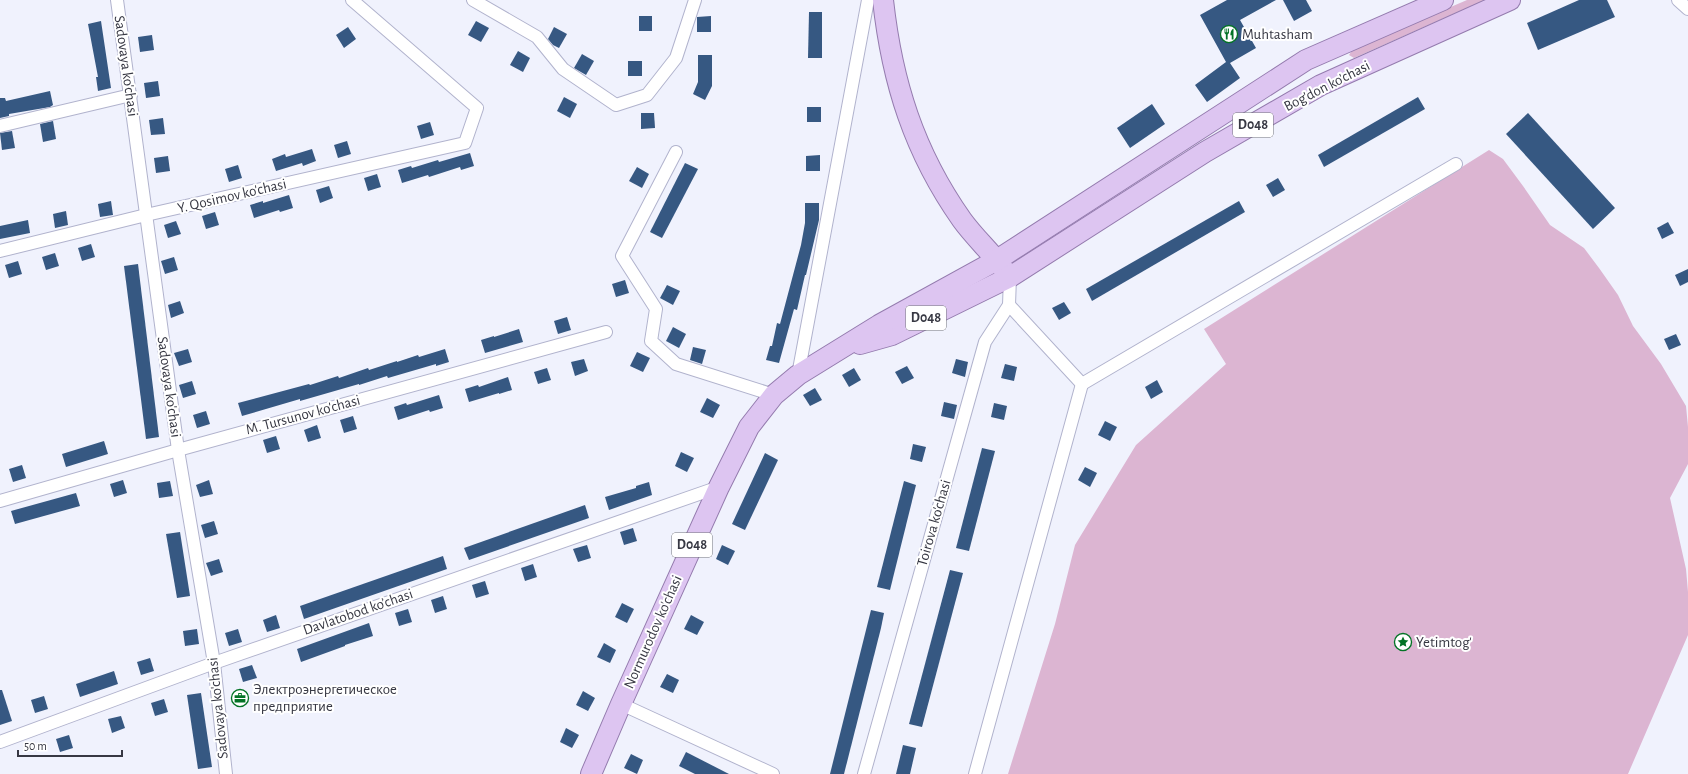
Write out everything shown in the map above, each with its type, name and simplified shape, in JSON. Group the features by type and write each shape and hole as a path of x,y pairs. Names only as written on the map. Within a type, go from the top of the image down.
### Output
{"main road":[{"path":"883,0 888,38 896,75 920,148 959,216 1010,277"},
{"name":"Bog'don ko'chasi","path":"997,260 1306,60 1443,0"},
{"name":"Bog'don ko'chasi","path":"1010,277 1205,152 1321,85 1510,0"},
{"path":"1306,60 1313,59 1320,61 1325,66 1327,73 1326,80 1321,85"},
{"name":"Normurodov ko'chasi","path":"591,774 718,487 749,427 774,395 798,375 879,324 997,260"},
{"name":"Normurodov ko'chasi","path":"839,350 892,335 1010,277"}],"street":[{"name":"Sadovaya ko'chasi","path":"117,0 178,450 214,663 226,774"},
{"name":"Y. Qosimov ko'chasi","path":"0,251 146,215 464,143 477,108 352,0"},
{"path":"473,0 537,37 562,69 616,105 647,95 676,58 695,0"},
{"path":"798,375 868,0"},
{"path":"1678,0 1688,9"},
{"path":"0,126 131,95"},
{"path":"676,152 622,256 656,308 651,341 676,364 774,395"},
{"path":"975,774 1082,384 1456,164"},
{"path":"1010,277 1009,305 1082,384"},
{"name":"Toirova ko'chasi","path":"864,774 985,342 1009,305"},
{"name":"M. Tursunov ko'chasi","path":"0,501 178,450 606,332"},
{"name":"Davlatobod ko’chasi","path":"0,742 214,663 718,487"},
{"path":"621,704 773,774"}],"shaded area":[{"path":"1467,0 1485,0 1354,58 1349,55 1353,49"},
{"path":"1489,150 1503,159 1550,225 1584,248 1618,295 1633,326 1661,364 1686,406 1688,427 1688,464 1670,498 1686,569 1688,592 1688,635 1628,774 1008,774 1055,624 1075,545 1136,445 1226,364 1204,329"}],"building":[{"name":"Muhtasham","path":"1227,0 1276,0 1240,20 1256,48 1230,63 1240,78 1207,102 1195,85 1226,62 1200,15"},
{"name":"Muhtasham","path":"1283,0 1306,0 1312,11 1294,21"},
{"path":"1579,0 1607,0 1615,17 1538,50 1527,23"},
{"path":"809,12 822,12 822,58 808,58"},
{"path":"639,16 652,16 652,31 639,31"},
{"path":"711,16 711,32 697,32 697,17"},
{"path":"101,21 111,88 98,91 96,77 98,77 88,24"},
{"path":"476,21 489,28 481,42 468,35"},
{"path":"348,27 356,39 344,48 336,35"},
{"path":"554,27 567,34 559,48 553,45 548,39"},
{"path":"152,35 154,50 140,52 138,37"},
{"path":"518,51 530,58 523,72 510,65"},
{"path":"582,54 594,61 586,75 574,68"},
{"path":"698,55 712,55 712,86 705,100 693,94 698,82"},
{"path":"628,61 642,61 642,76 628,76"},
{"path":"158,81 160,96 146,98 144,83"},
{"path":"50,91 53,105 50,107 9,114 9,116 0,118 0,98 5,98 6,101"},
{"path":"564,97 577,104 570,118 557,111"},
{"path":"1418,97 1425,109 1324,167 1318,155"},
{"path":"1152,104 1165,124 1130,148 1117,128"},
{"path":"807,107 821,107 821,122 807,122"},
{"path":"641,113 654,113 655,128 641,129"},
{"path":"1528,113 1615,208 1593,229 1506,134"},
{"path":"163,118 165,134 151,135 149,120"},
{"path":"53,121 56,139 43,142 40,124"},
{"path":"430,122 434,135 421,139 417,126"},
{"path":"12,131 15,148 2,150 0,133"},
{"path":"347,141 351,154 338,158 334,145"},
{"path":"312,149 316,161 303,166 302,163 276,171 272,159 285,154 286,157"},
{"path":"470,153 474,166 461,170 460,167 429,177 428,175 402,183 398,170 411,166 412,168 438,160 439,162"},
{"path":"820,155 820,171 806,171 806,156"},
{"path":"168,156 170,171 156,173 154,158"},
{"path":"685,163 698,169 662,238 650,232"},
{"path":"238,165 242,178 229,182 225,169"},
{"path":"637,167 649,174 642,188 629,181"},
{"path":"377,174 381,187 368,191 364,178"},
{"path":"1278,178 1285,190 1273,197 1266,185"},
{"path":"329,186 333,198 320,203 316,190"},
{"path":"289,195 293,208 280,212 279,210 254,218 250,205 263,201 263,203"},
{"path":"111,201 113,215 100,217 98,204"},
{"path":"1239,201 1245,212 1092,301 1086,289"},
{"path":"805,203 819,203 819,220 797,310 794,309 779,363 766,360 770,346 772,346 777,323 780,324 801,245 805,223"},
{"path":"66,211 68,225 55,228 53,214"},
{"path":"215,212 219,225 206,229 202,216"},
{"path":"28,220 30,233 0,239 0,226"},
{"path":"176,221 181,234 168,238 164,225"},
{"path":"1668,222 1674,233 1662,239 1657,228"},
{"path":"91,244 95,257 82,261 78,248"},
{"path":"55,253 59,266 46,270 42,257"},
{"path":"174,257 178,270 165,274 161,261"},
{"path":"18,261 22,274 9,278 5,265"},
{"path":"138,264 159,437 146,439 124,266"},
{"path":"1688,269 1688,282 1680,286 1675,275"},
{"path":"625,280 629,293 616,297 612,284"},
{"path":"667,285 680,291 673,305 660,298"},
{"path":"180,301 184,313 171,318 168,305"},
{"path":"1064,302 1071,313 1059,320 1052,308"},
{"path":"567,317 571,330 558,334 554,321"},
{"path":"673,327 686,334 679,348 666,341"},
{"path":"519,329 523,342 485,353 481,340"},
{"path":"1676,334 1681,345 1669,350 1664,339"},
{"path":"693,347 706,350 702,364 690,360"},
{"path":"188,349 192,362 179,366 174,353"},
{"path":"445,349 449,362 436,366 436,364 388,378 387,376 359,385 300,401 300,399 242,416 238,403 309,384 310,385 338,376 339,378 368,368 369,370 418,355 419,357"},
{"path":"637,352 650,358 643,372 630,366"},
{"path":"584,359 588,371 575,376 571,362"},
{"path":"956,359 968,362 965,377 952,373"},
{"path":"1005,364 1017,367 1014,381 1001,378"},
{"path":"907,366 914,378 902,384 895,372"},
{"path":"547,368 551,380 538,384 534,372"},
{"path":"854,368 861,380 849,387 842,375"},
{"path":"508,377 512,390 469,402 465,389 478,385 479,387"},
{"path":"1157,380 1163,392 1151,399 1145,387"},
{"path":"192,381 196,394 183,398 179,385"},
{"path":"815,388 822,400 810,406 803,395"},
{"path":"439,395 443,408 430,412 429,410 398,420 394,407 406,403 407,405"},
{"path":"707,398 720,405 713,418 700,412"},
{"path":"944,402 957,405 954,419 941,416"},
{"path":"994,403 1007,406 1004,420 991,417"},
{"path":"206,411 210,424 197,428 193,415"},
{"path":"353,416 357,429 344,433 340,420"},
{"path":"1105,421 1117,427 1110,441 1098,435"},
{"path":"317,425 321,438 308,442 304,430"},
{"path":"276,436 280,449 267,453 263,440"},
{"path":"104,441 108,454 66,467 62,454"},
{"path":"913,444 926,447 922,462 910,459"},
{"path":"982,448 995,451 969,551 956,548"},
{"path":"681,452 694,458 687,472 675,466"},
{"path":"765,453 778,460 745,530 732,524"},
{"path":"22,465 26,478 13,482 9,469"},
{"path":"1085,467 1097,473 1090,487 1078,480"},
{"path":"123,480 127,493 114,497 110,484"},
{"path":"209,480 213,494 200,497 196,485"},
{"path":"170,481 173,496 159,498 157,483"},
{"path":"904,481 916,485 890,590 877,587"},
{"path":"649,482 652,495 609,510 605,497 636,488 636,486"},
{"path":"76,493 80,506 15,524 11,511"},
{"path":"585,505 589,518 469,560 464,548"},
{"path":"214,521 218,534 205,538 201,525"},
{"path":"633,528 637,541 624,545 620,532"},
{"path":"180,532 190,596 177,598 166,534"},
{"path":"587,545 591,558 578,562 573,549"},
{"path":"722,545 735,551 728,565 716,559"},
{"path":"443,556 447,569 304,619 300,606"},
{"path":"219,559 223,572 211,576 206,563"},
{"path":"533,564 537,577 525,581 521,568"},
{"path":"950,570 963,573 922,727 909,724"},
{"path":"485,581 489,594 476,598 472,585"},
{"path":"443,596 447,609 435,613 431,600"},
{"path":"622,603 634,609 627,623 615,617"},
{"path":"408,609 412,622 399,626 395,613"},
{"path":"871,610 884,613 881,628 844,774 830,774"},
{"path":"276,615 280,628 267,632 263,620"},
{"path":"691,615 704,622 697,635 684,629"},
{"path":"369,623 373,636 301,662 297,649"},
{"path":"197,629 199,644 185,646 183,631"},
{"path":"238,629 242,642 229,646 225,633"},
{"path":"604,643 616,650 610,663 597,657"},
{"path":"150,658 154,671 141,675 137,662"},
{"path":"252,665 257,678 243,682 239,669"},
{"path":"114,671 118,684 80,697 76,684"},
{"path":"667,674 679,680 673,693 660,687"},
{"path":"0,690 2,690 12,721 0,725"},
{"path":"583,691 595,698 588,711 576,705"},
{"path":"201,693 212,767 198,769 187,695"},
{"path":"44,696 48,709 35,713 31,700"},
{"path":"164,699 168,712 155,716 151,703"},
{"path":"121,716 125,728 112,733 108,719"},
{"path":"566,728 579,735 572,748 560,742"},
{"path":"69,735 73,748 60,752 56,739"},
{"path":"903,745 916,748 910,774 896,774"},
{"path":"686,752 729,774 695,774 679,766"},
{"path":"631,754 643,760 637,774 624,768"}],"place":[{"name":"Muhtasham","path":"1229,34"},
{"name":"Yetimtog'","path":"1403,642"},
{"name":"Электроэнергетическое предприятие","path":"240,698"}]}
